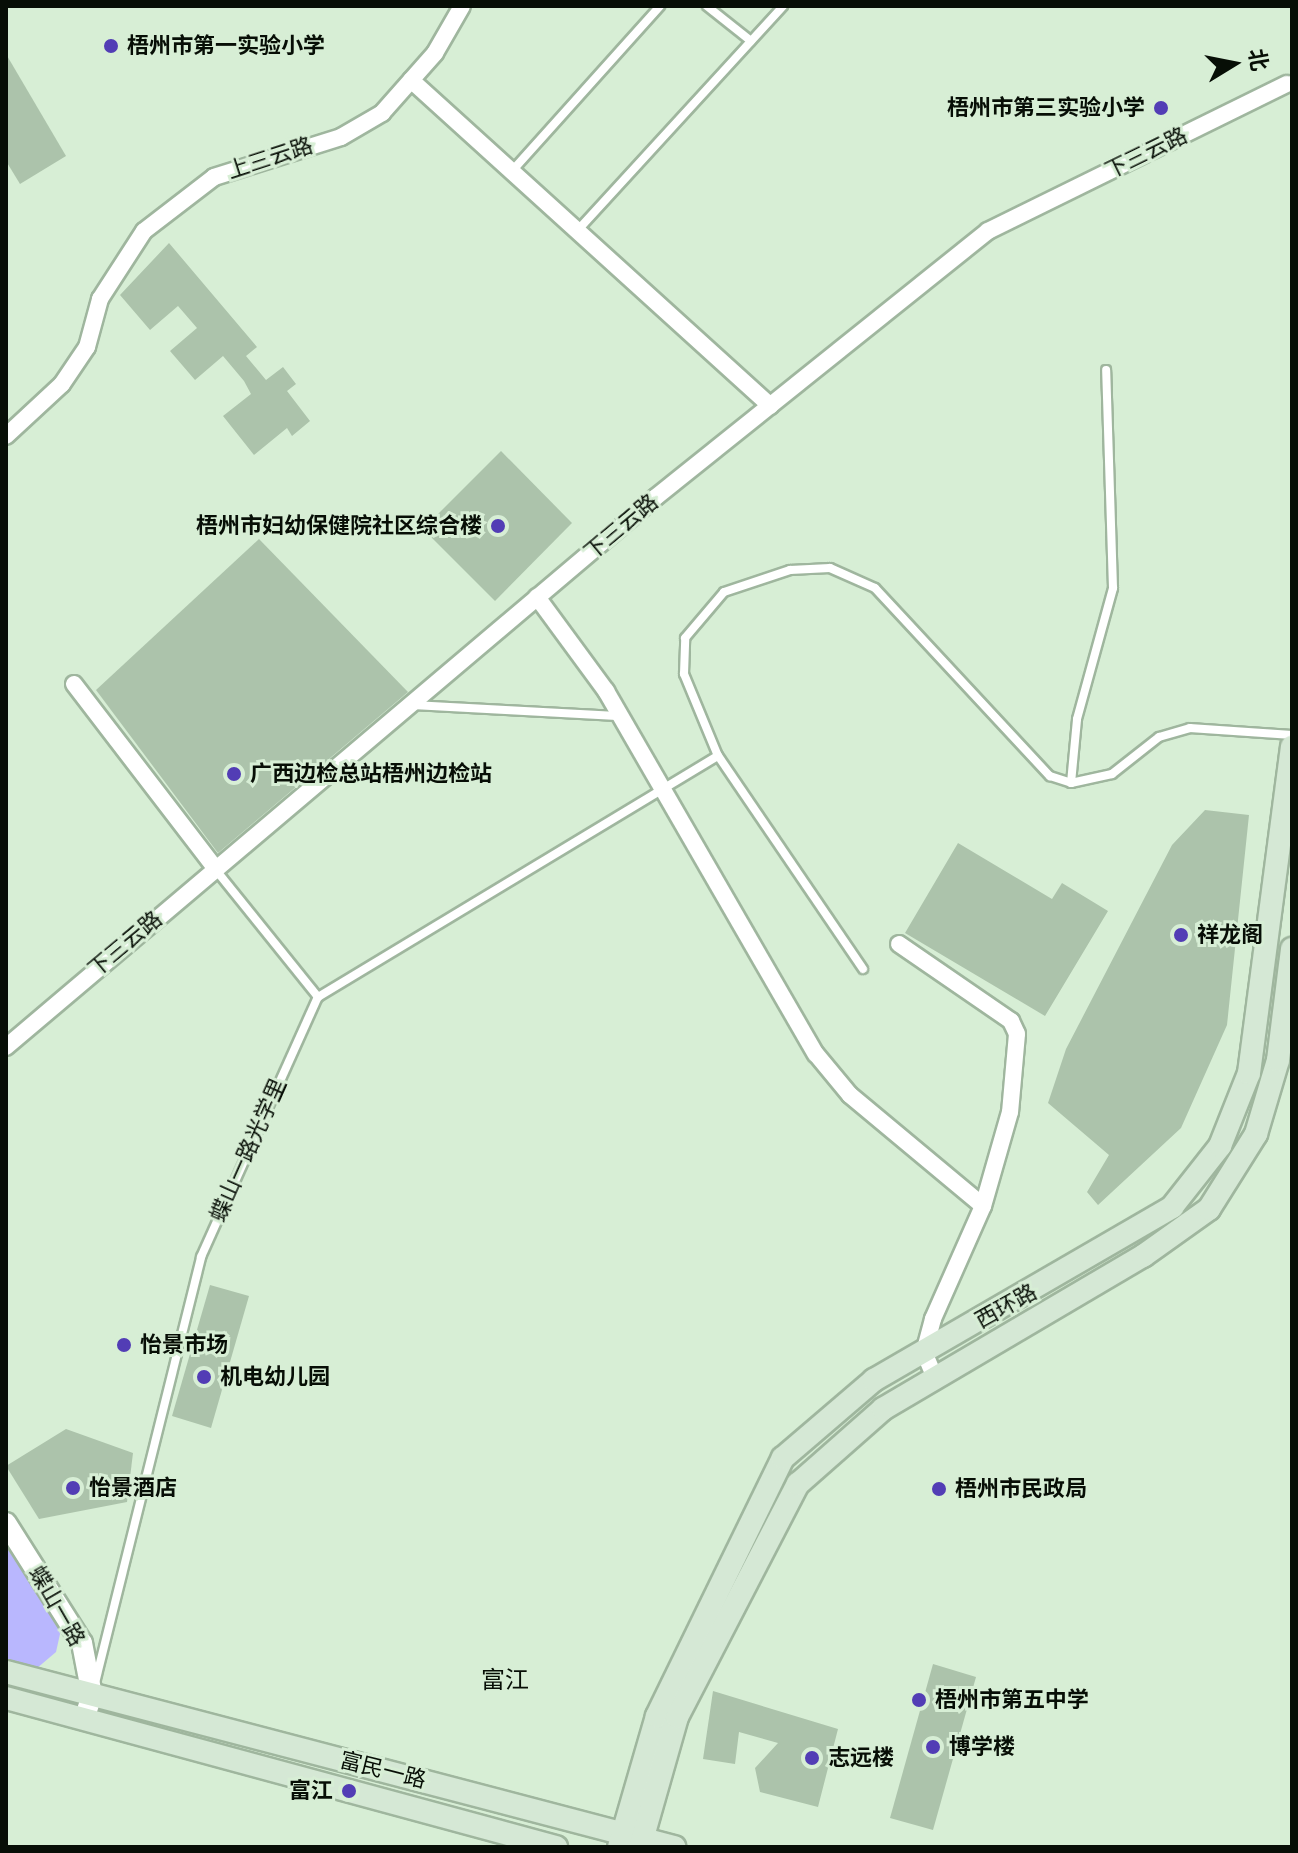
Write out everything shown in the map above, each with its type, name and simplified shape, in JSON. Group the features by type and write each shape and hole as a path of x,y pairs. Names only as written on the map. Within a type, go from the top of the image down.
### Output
{"main road":[{"name":"西环路","path":"631,1841 657,1716 766,1484 822,1418 924,1352 1172,1207 1220,1146 1249,1073 1292,747"},
{"name":"西环路","path":"631,1841 677,1717 776,1518 835,1444 934,1376 1143,1256 1209,1209 1256,1134 1278,1060 1292,949"},
{"name":"富民一路","path":"6,1672 631,1841 674,1847"},
{"path":"6,1698 556,1847"}],"street":[{"name":"上三云路","path":"6,436 78,359 100,299 144,231 214,177 341,137 382,113 411,80 462,6"},
{"path":"411,80 770,406"},
{"name":"下三云路","path":"6,1047 537,597 988,231 1287,84"},
{"path":"537,597 619,716 816,1054 850,1095 983,1206"},
{"path":"74,684 215,868"},
{"path":"899,944 1011,1021 1017,1034 1010,1112 983,1206 924,1352 934,1376"},
{"name":"蝶山一路","path":"6,1523 76,1631 92,1695"},
{"path":"84,1719 92,1695"}],"lane":[{"path":"512,171 660,6"},
{"path":"707,6 751,41"},
{"path":"577,231 783,6"},
{"path":"1071,783 1080,705 1113,588 1106,370"},
{"path":"863,969 718,756 684,674 693,625 724,592 750,579 830,568 875,588 1050,776 1071,783 1112,774 1159,737 1190,728 1292,735"},
{"path":"409,705 619,716"},
{"path":"215,868 318,997 718,756"},
{"name":"蝶山一路光学里","path":"92,1695 201,1257 318,997"}],"shaded area":[{"path":"6,1547 62,1625 56,1652 36,1669 6,1661"}],"building":[{"path":"6,54 66,156 20,184 6,161"},
{"path":"169,243 257,347 246,356 266,380 283,367 296,384 287,391 310,421 292,436 287,428 254,455 223,416 251,394 244,381 223,356 195,380 170,351 197,328 178,306 150,330 120,295"},
{"name":"梧州市妇幼保健院社区综合楼","path":"501,451 572,523 495,601 423,529"},
{"name":"广西边检总站梧州边检站","path":"259,539 408,692 218,853 96,690"},
{"name":"祥龙阁","path":"1205,810 1249,815 1227,1025 1181,1128 1098,1205 1087,1192 1109,1155 1048,1103 1066,1049 1172,845"},
{"path":"958,843 1052,899 1062,883 1108,911 1045,1016 905,933"},
{"path":"210,1285 249,1296 211,1428 172,1416"},
{"name":"怡景酒店","path":"66,1429 133,1453 127,1502 39,1519 6,1466"},
{"name":"博学楼","path":"933,1664 976,1677 933,1830 890,1818"},
{"name":"志远楼","path":"713,1691 838,1729 818,1807 760,1792 755,1768 778,1743 739,1732 735,1764 703,1759"}],"place":[{"name":"梧州市第一实验小学","path":"111,46"},
{"name":"梧州市第三实验小学","path":"1161,108"},
{"name":"梧州市妇幼保健院社区综合楼","path":"498,526"},
{"name":"广西边检总站梧州边检站","path":"234,774"},
{"name":"祥龙阁","path":"1181,935"},
{"name":"怡景市场","path":"124,1345"},
{"name":"机电幼儿园","path":"204,1377"},
{"name":"怡景酒店","path":"73,1488"},
{"name":"梧州市民政局","path":"939,1489"},
{"name":"梧州市第五中学","path":"919,1700"},
{"name":"博学楼","path":"933,1747"},
{"name":"志远楼","path":"812,1758"},
{"name":"富江","path":"349,1791"}],"district":[{"name":"富江","path":"505,1680"}]}
